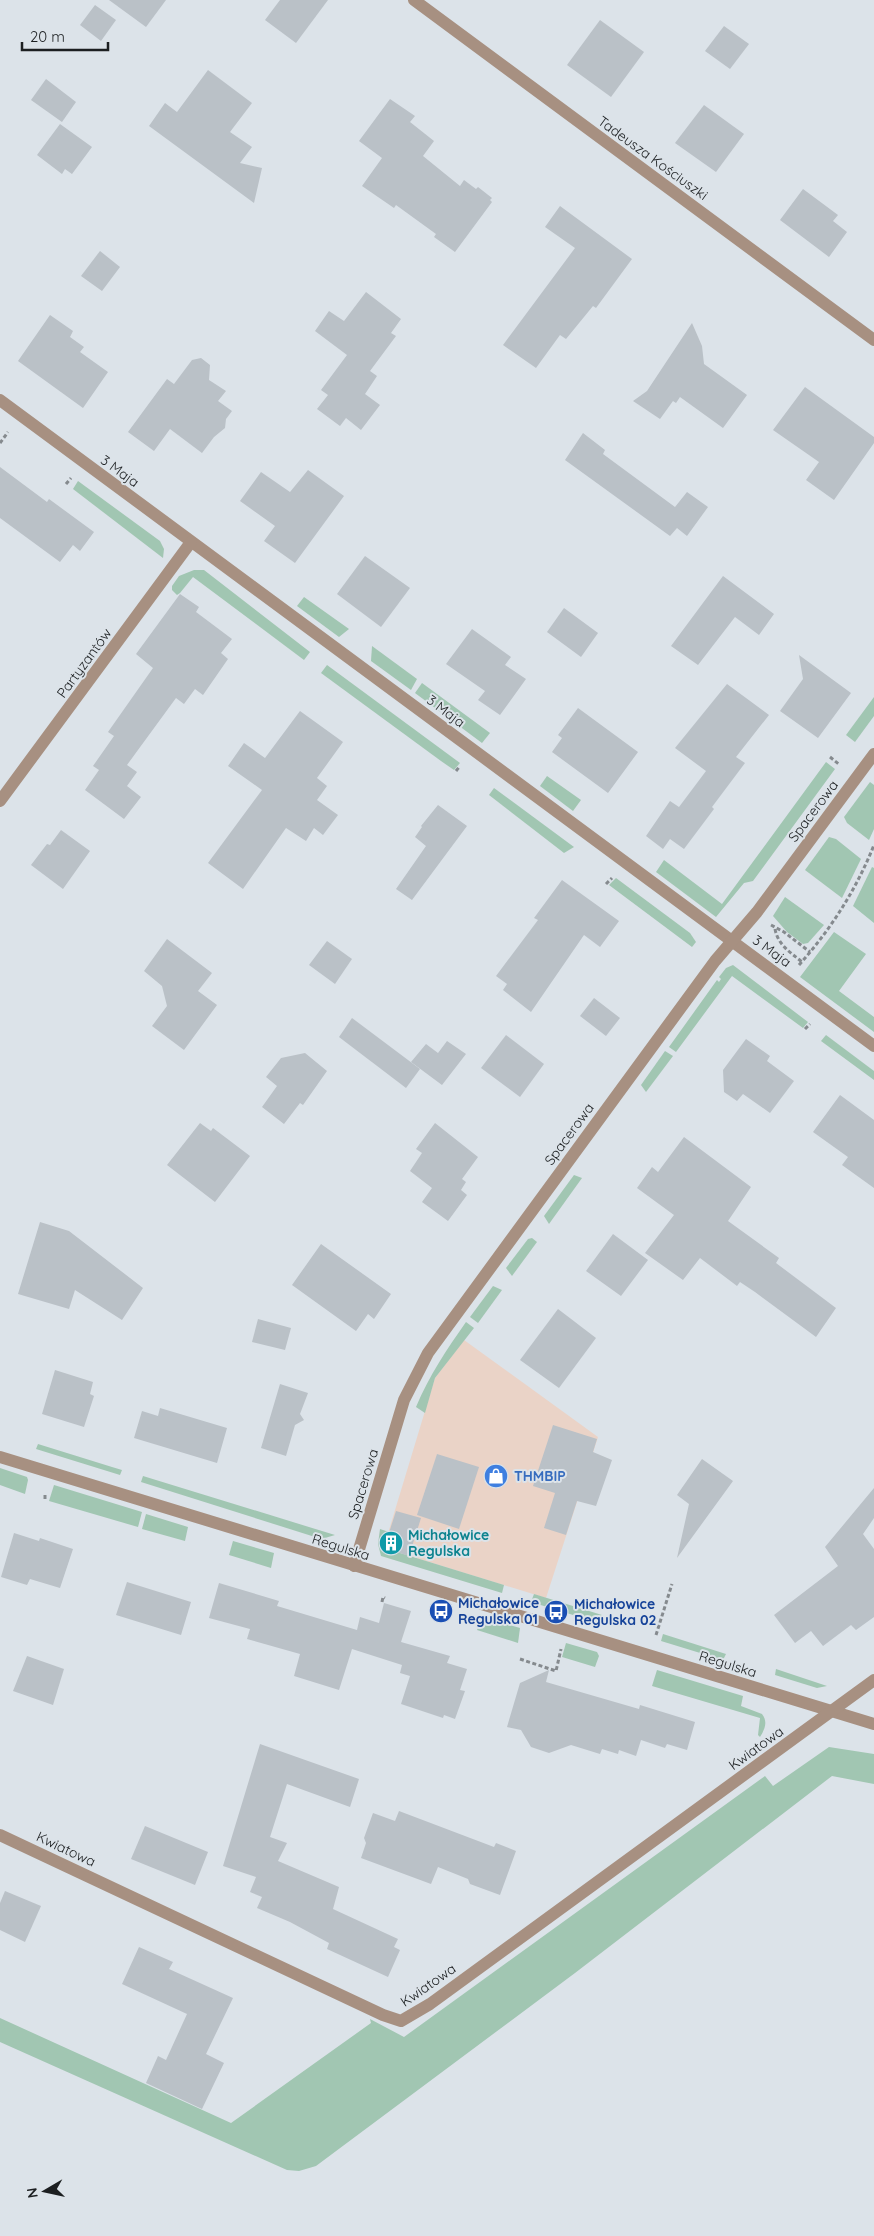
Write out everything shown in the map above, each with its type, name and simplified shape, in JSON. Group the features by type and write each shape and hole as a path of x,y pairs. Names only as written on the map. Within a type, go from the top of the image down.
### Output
{"street":[{"name":"Tadeusza Kościuszki","path":"414,0 874,340"},
{"name":"3 Maja","path":"0,400 874,1046"},
{"name":"Partyzantów","path":"0,802 192,542"},
{"name":"Spacerowa","path":"354,1566 404,1400 428,1353 703,977 757,912 874,754"},
{"name":"Regulska","path":"0,1457 874,1724"},
{"path":"830,1712 874,1680"},
{"name":"Kwiatowa","path":"0,1835 383,2015 401,2021 430,2004 830,1712"}],"path":[{"path":"0,442 4,446"},
{"path":"830,757 843,767"},
{"path":"793,971 810,952 851,896 874,845"},
{"path":"802,962 781,945 775,929 784,932 810,952"},
{"path":"654,1643 672,1584"},
{"path":"520,1660 556,1670 560,1656"}],"shaded area":[{"name":"THMBIP","path":"464,1340 598,1437 546,1598 397,1552 401,1534 389,1530 435,1378"}],"green space":[{"path":"78,481 160,541 164,549 163,558 73,489"},
{"path":"194,570 204,570 310,652 304,660 193,577 177,595 172,590 172,586 179,576"},
{"path":"304,597 349,629 339,637 297,606"},
{"path":"372,646 417,679 411,690 371,661"},
{"path":"327,665 460,763 454,770 321,673"},
{"path":"422,683 490,733 482,743 415,693"},
{"path":"874,697 874,716 855,742 846,735"},
{"path":"826,762 835,769 753,881 744,883 716,917 656,872 664,860 722,904"},
{"path":"547,776 581,800 573,811 540,786"},
{"path":"870,782 874,785 874,829 869,840 847,823 844,817"},
{"path":"494,788 574,847 564,853 489,795"},
{"path":"829,837 836,839 861,859 842,898 805,870"},
{"path":"872,867 874,868 874,923 853,906"},
{"path":"616,878 690,933 696,942 692,947 609,885"},
{"path":"785,897 824,925 808,943 803,944 787,932 773,916"},
{"path":"834,932 866,954 839,991 874,1017 874,1032 800,977"},
{"path":"733,965 808,1022 803,1028 732,976 676,1052 669,1047 717,980 719,982 721,979 719,977 726,968"},
{"path":"826,1035 874,1071 874,1080 821,1041"},
{"path":"665,1051 673,1056 646,1092 641,1085"},
{"path":"574,1175 582,1178 549,1224 544,1216"},
{"path":"532,1238 537,1242 512,1276 506,1268 528,1239"},
{"path":"493,1286 502,1290 478,1323 470,1317"},
{"path":"466,1322 474,1328 435,1378 425,1413 416,1407 439,1363"},
{"path":"38,1444 122,1470 120,1475 36,1449"},
{"path":"0,1468 27,1477 25,1494 0,1485"},
{"path":"143,1476 335,1535 325,1538 315,1537 141,1482"},
{"path":"54,1485 142,1512 138,1527 49,1501"},
{"path":"146,1514 188,1527 185,1541 142,1529"},
{"path":"380,1529 389,1532 384,1548 504,1585 502,1593 381,1556 378,1544"},
{"path":"233,1541 274,1553 271,1568 229,1555"},
{"path":"534,1594 602,1615 599,1623 531,1602"},
{"path":"483,1617 520,1628 518,1643 477,1630"},
{"path":"663,1634 726,1654 723,1660 661,1641"},
{"path":"566,1643 597,1652 599,1656 595,1667 562,1657"},
{"path":"776,1669 827,1686 817,1688 775,1675"},
{"path":"657,1670 743,1696 741,1706 762,1714 764,1717 765,1725 760,1737 758,1735 760,1718 652,1686"},
{"path":"829,1747 874,1754 874,1784 832,1776 575,1973 316,2166 299,2171 287,2170 0,2042 0,2018 231,2123 371,2023 370,2019 404,2037 765,1776 773,1786"}],"building":[{"path":"109,0 166,0 146,27"},
{"path":"280,0 328,0 296,43 265,20"},
{"path":"95,5 116,20 101,41 80,25"},
{"path":"600,20 644,52 611,97 567,65"},
{"path":"724,26 749,44 730,69 705,51"},
{"path":"208,70 252,103 230,132 252,147 240,163 262,168 254,203 149,126 165,103 177,112"},
{"path":"46,79 76,102 62,122 31,100"},
{"path":"390,99 415,116 410,122 434,141 423,156 460,186 464,180 476,189 478,187 492,198 490,200 492,202 455,252 434,237 436,234 396,205 394,208 362,186 382,158 359,141"},
{"path":"704,105 744,134 716,172 675,143"},
{"path":"60,124 92,147 72,174 65,169 62,174 37,155"},
{"path":"803,189 838,215 833,221 847,232 829,257 780,220"},
{"path":"560,206 632,259 596,308 593,306 566,339 560,335 536,368 503,345 575,248 545,227"},
{"path":"100,251 120,267 102,291 81,276"},
{"path":"366,292 401,319 391,333 396,336 370,371 377,376 365,394 380,405 361,430 346,418 340,426 317,409 328,395 321,390 347,355 315,331 329,311 344,321"},
{"path":"50,315 73,331 70,337 84,347 80,352 108,372 83,408 18,361"},
{"path":"692,323 702,346 704,364 747,395 723,428 680,397 676,403 673,401 660,419 633,401 647,391"},
{"path":"201,358 210,365 209,380 226,391 218,401 232,411 226,419 225,428 214,437 202,453 170,429 154,451 128,432 167,379 174,384 192,360"},
{"path":"805,387 874,437 874,443 834,500 806,480 819,462 773,430"},
{"path":"583,433 605,450 603,454 675,507 687,492 708,507 687,536 677,528 670,536 565,460"},
{"path":"0,467 47,502 49,499 94,532 80,551 73,545 60,562 0,518"},
{"path":"308,470 344,496 295,563 264,541 275,526 240,501 261,472 290,492"},
{"path":"365,556 410,588 381,627 337,594"},
{"path":"723,576 774,614 759,635 735,617 698,665 671,646"},
{"path":"180,594 199,607 196,612 232,639 221,653 228,659 203,695 195,689 184,704 176,698 127,765 137,772 127,786 141,797 124,819 85,790 99,770 93,766 114,736 108,732 153,668 136,654"},
{"path":"564,608 598,633 581,657 547,632"},
{"path":"472,629 511,657 505,665 526,679 500,715 478,700 485,691 446,664"},
{"path":"799,655 851,693 818,738 780,711 803,679"},
{"path":"727,684 769,715 736,757 745,763 684,849 670,839 663,849 646,836 670,801 679,807 706,771 675,748"},
{"path":"578,708 638,752 608,793 552,752 562,738 558,735"},
{"path":"300,711 343,742 317,778 327,786 317,800 338,815 323,835 314,828 306,841 286,828 243,889 208,863 262,790 228,766 244,743 265,758"},
{"path":"438,805 467,826 412,900 396,889 426,846 415,837 421,826"},
{"path":"61,830 90,851 63,889 31,865 47,844 50,845"},
{"path":"562,880 619,921 600,947 584,935 531,1012 503,990 507,984 496,976 538,920 534,918"},
{"path":"167,939 212,973 198,991 217,1005 184,1050 152,1026 167,1006 162,986 144,971"},
{"path":"327,941 352,959 335,984 309,965"},
{"path":"594,998 620,1018 606,1036 580,1016"},
{"path":"352,1018 420,1069 406,1088 339,1037"},
{"path":"506,1035 544,1064 520,1097 481,1068"},
{"path":"746,1039 770,1056 767,1061 794,1081 770,1113 743,1094 737,1101 724,1092 723,1070"},
{"path":"447,1041 466,1054 442,1085 411,1062 426,1044 438,1053"},
{"path":"305,1053 327,1071 303,1105 300,1103 284,1124 262,1107 277,1086 266,1077 281,1058"},
{"path":"840,1095 874,1120 874,1188 842,1165 848,1157 813,1132"},
{"path":"200,1123 211,1131 213,1128 250,1156 215,1202 167,1165"},
{"path":"435,1123 478,1157 462,1179 466,1182 461,1190 467,1195 448,1221 422,1202 432,1188 410,1171 422,1153 416,1149"},
{"path":"684,1137 751,1187 728,1221 779,1258 776,1263 836,1308 816,1337 755,1292 740,1282 737,1286 700,1258 683,1280 645,1253 674,1215 637,1188 652,1167 658,1172"},
{"path":"40,1222 69,1231 143,1288 122,1320 75,1290 69,1309 18,1294"},
{"path":"613,1234 648,1260 621,1296 586,1271"},
{"path":"321,1244 391,1294 374,1319 368,1314 356,1331 292,1285"},
{"path":"558,1309 596,1338 559,1388 520,1360"},
{"path":"258,1319 291,1328 285,1350 252,1342"},
{"path":"55,1370 93,1382 90,1394 94,1396 84,1427 42,1414"},
{"path":"280,1384 308,1393 300,1414 304,1420 295,1425 286,1456 261,1448"},
{"path":"160,1408 227,1428 217,1463 134,1438 142,1411 158,1416"},
{"path":"553,1425 597,1439 593,1452 612,1460 596,1506 577,1501 566,1535 544,1528 555,1493 533,1486"},
{"path":"437,1454 479,1467 459,1529 417,1515"},
{"path":"702,1459 733,1481 677,1558 689,1504 677,1495"},
{"path":"874,1488 874,1518 863,1534 874,1549 874,1617 856,1630 851,1625 823,1646 811,1631 795,1643 774,1615 838,1566 825,1547"},
{"path":"396,1511 421,1518 409,1556 384,1548"},
{"path":"14,1533 39,1541 40,1538 73,1549 60,1588 30,1579 27,1585 1,1577"},
{"path":"127,1582 191,1602 181,1635 116,1615"},
{"path":"219,1583 279,1601 277,1606 357,1630 360,1617 379,1623 384,1603 411,1611 401,1642 450,1656 447,1663 467,1669 460,1690 465,1691 455,1719 444,1715 443,1718 401,1704 410,1676 400,1673 402,1665 352,1649 339,1690 294,1676 300,1654 247,1639 250,1629 209,1618"},
{"path":"27,1656 64,1669 53,1705 13,1691"},
{"path":"549,1670 546,1682 639,1709 640,1705 695,1722 687,1750 667,1744 665,1748 641,1740 636,1756 619,1750 618,1754 602,1749 600,1754 571,1745 549,1753 531,1747 521,1730 507,1727 520,1683"},
{"path":"260,1744 359,1779 350,1807 287,1784 270,1837 287,1843 278,1861 339,1887 333,1909 398,1939 394,1947 400,1950 388,1977 327,1949 329,1943 290,1922 257,1908 262,1897 250,1892 256,1877 223,1866"},
{"path":"399,1811 494,1847 496,1843 516,1851 500,1895 470,1884 468,1879 438,1867 431,1884 361,1858 366,1843 364,1838 373,1813 395,1821"},
{"path":"145,1826 208,1852 195,1885 131,1859"},
{"path":"5,1891 41,1906 25,1942 0,1930 0,1903"},
{"path":"139,1947 173,1962 169,1969 233,1998 206,2054 224,2063 202,2109 146,2083 158,2056 166,2060 187,2014 122,1984"}],"place":[{"name":"THMBIP","path":"496,1476"},
{"name":"Michałowice Regulska","path":"391,1543"},
{"name":"Michałowice Regulska 01","path":"441,1611"},
{"name":"Michałowice Regulska 02","path":"556,1612"}]}
